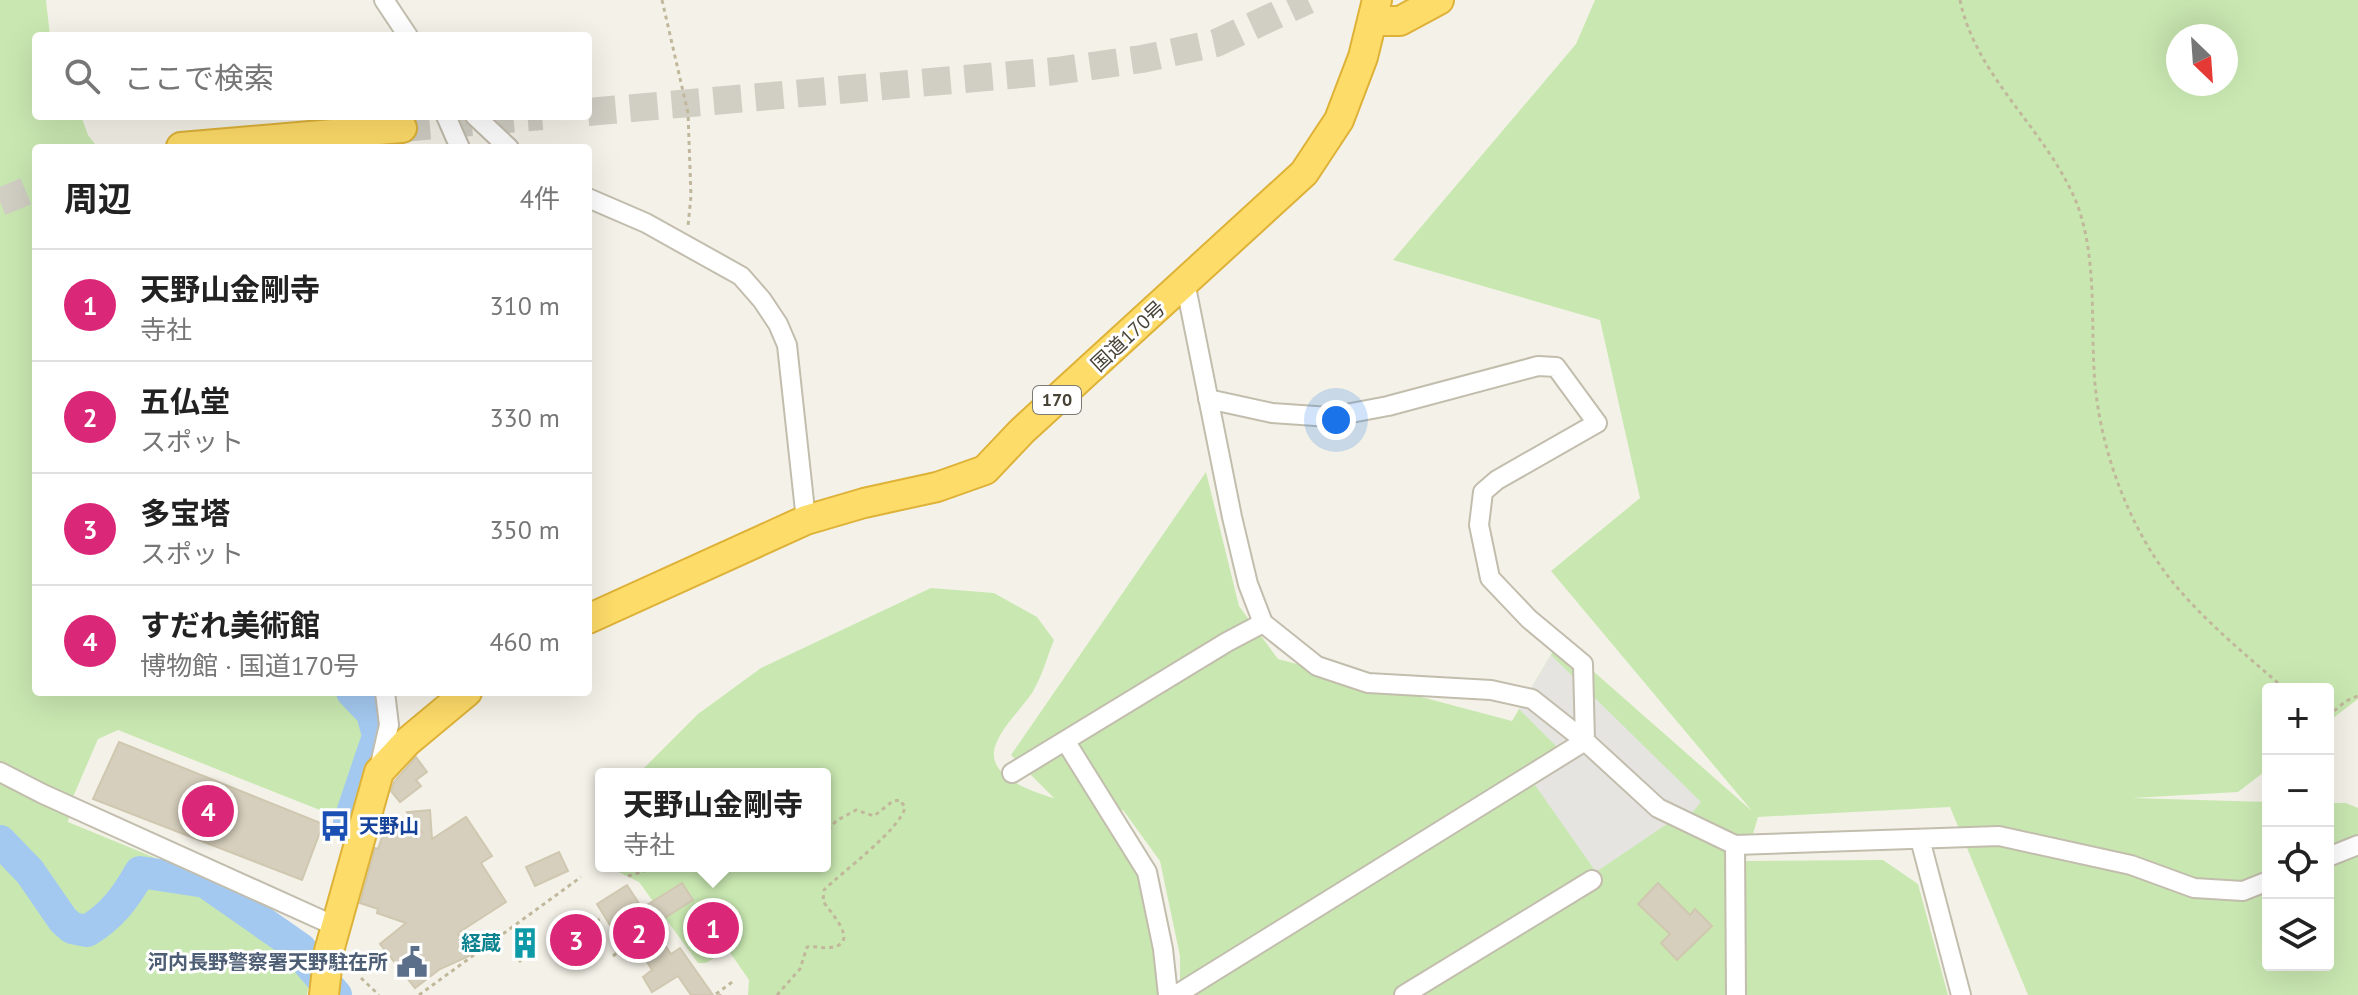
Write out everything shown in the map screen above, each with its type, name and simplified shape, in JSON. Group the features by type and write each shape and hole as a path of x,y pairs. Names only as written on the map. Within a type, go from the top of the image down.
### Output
{"highway":[{"path":"1375,10 1411,0"},
{"path":"1375,10 1400,21 1439,0"},
{"name":"国道170号","path":"592,617 806,520 937,487 985,470 1022,431 1304,173 1339,120 1363,57 1375,10"},
{"path":"216,144 402,128"},
{"path":"324,995 335,926 379,772 407,742 462,696"}],"street":[{"path":"384,0 405,32"},
{"path":"448,120 458,144"},
{"path":"479,120 505,144"},
{"path":"592,200 646,223 741,276 762,300 787,345 806,520"},
{"path":"1185,282 1248,584 1263,623 1317,666 1368,683 1491,690 1532,699 1585,741 1658,808 1735,845 1999,836 2131,865 2194,888 2243,891 2262,883"},
{"path":"1208,399 1272,413 1330,417 1388,406 1538,366 1556,367 1597,423 1497,480 1483,492 1479,525 1490,578 1529,619 1583,664 1585,741"},
{"path":"1012,773 1263,623"},
{"path":"379,772 389,725 385,696"},
{"path":"1176,995 1585,741"},
{"path":"1066,742 1147,872 1163,949 1168,995"},
{"path":"0,772 335,926"},
{"path":"1920,839 1961,995"},
{"path":"1735,845 1736,995"},
{"path":"2334,855 2358,845"},
{"path":"1404,995 1592,880"}],"path":[{"path":"662,0 688,113 691,196 686,245"},
{"path":"1960,0 1968,30 1988,66 2076,201 2085,228 2095,386 2104,438 2136,523 2169,578 2199,612 2278,683"},
{"path":"2334,711 2358,696"},
{"path":"777,995 800,969 807,947 839,945 844,929 823,901 824,890 888,833 904,815 905,807 900,800 893,801 874,816 856,810 842,816 831,828"},
{"path":"628,876 641,872"},
{"path":"419,995 581,877"},
{"path":"613,956 618,952"},
{"path":"361,978 379,995"},
{"path":"718,994 735,980"}],"green space":[{"path":"0,0 46,0 50,32 32,32 32,120 82,120 95,144 32,144 32,696 364,696 383,720 380,750 357,808 340,818 118,730 98,739 73,797 68,822 207,879 308,946 314,957 307,995 0,995"},
{"path":"1595,0 2358,0 2358,699 2334,717 2334,683 2262,683 2262,774 2238,792 2132,798 2262,802 2262,971 2334,971 2334,803 2346,803 2358,808 2358,995 2028,995 1950,807 1758,817 1745,861 1883,860 1918,884 1948,995 1180,995 1180,956 1160,861 1123,810 1103,815 1130,856 1141,881 1155,950 1158,995 748,995 749,980 731,954 725,951 706,963 698,963 639,882 618,872 831,872 831,768 644,768 698,714 761,668 931,588 994,593 1037,617 1054,640 1036,687 1003,731 994,755 996,765 1012,780 1054,798 1011,755 1206,472 1239,606 1278,659 1512,721 1559,641 1752,811 1551,571 1640,498 1600,320 1393,260 1576,44"}],"shaded area":[{"path":"1551,655 1701,802 1681,826 1670,822 1596,872 1535,785 1571,761 1519,709"}],"building":[{"path":"119,742 323,824 302,880 93,799"},
{"path":"416,757 427,772 416,780 421,786 400,802 391,791 394,782"},
{"path":"430,810 432,839 466,817 492,856 481,863 506,902 458,933 469,956 440,969 415,988 380,944 406,923 360,903 375,848 378,849 388,819 422,832 407,812"},
{"path":"559,852 568,871 535,886 526,867"},
{"path":"682,883 693,900 652,926 671,954 680,948 713,995 691,995 678,976 652,992 643,977 652,970 638,947 633,951 617,924 614,922 610,925 597,904 627,885 642,908"},
{"path":"1658,883 1690,915 1695,909 1712,926 1677,960 1661,943 1670,934 1638,904"},
{"path":"578,925 592,943 573,956 560,938"}],"waterway":[{"path":"349,822 378,736 372,713 356,696"},
{"path":"0,841 30,872 72,928 87,931 104,919 124,898 140,872 205,882 301,949 309,964 336,995"}],"tunnel":[{"path":"592,112 1056,71 1142,59 1216,43 1308,0"},
{"path":"402,128 495,120"},
{"path":"0,202 32,189"}],"place":[{"name":"すだれ美術館","path":"208,811"},
{"name":"天野山","path":"335,826"},
{"name":"天野山金剛寺","path":"713,928"},
{"name":"五仏堂","path":"639,933"},
{"name":"多宝塔","path":"576,940"},
{"name":"経蔵","path":"525,943"},
{"name":"河内長野警察署天野駐在所","path":"412,962"}]}
